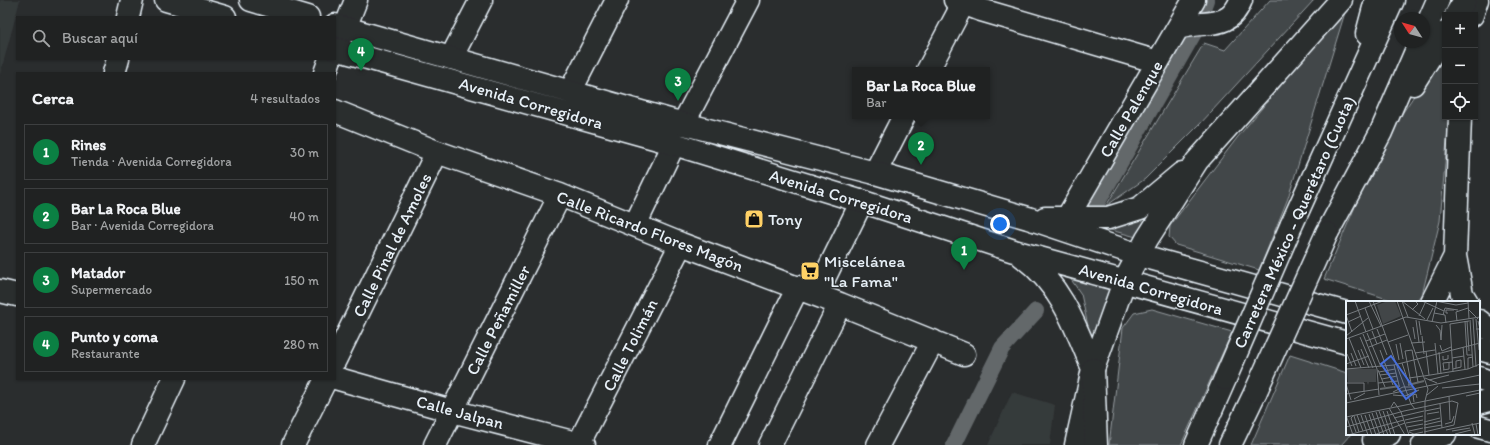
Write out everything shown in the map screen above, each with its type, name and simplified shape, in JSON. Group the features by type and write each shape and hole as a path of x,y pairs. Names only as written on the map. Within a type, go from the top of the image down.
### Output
{"main road":[{"path":"128,16 132,0"},
{"path":"166,0 222,16"},
{"path":"251,0 305,16"},
{"path":"336,44 340,26 356,0"},
{"path":"451,58 481,0"},
{"path":"570,92 617,0"},
{"path":"683,124 748,0"},
{"name":"Calle Palenque","path":"1067,218 1158,62 1183,27 1194,0"},
{"path":"1183,27 1218,22 1228,19 1237,9 1241,0"},
{"path":"1028,218 1108,218 1140,208 1197,161 1341,0"},
{"path":"1356,81 1376,0"},
{"name":"Carretera México - Querétaro (Cuota)","path":"1196,445 1291,226 1393,0"},
{"path":"1430,18 1438,0"},
{"path":"1458,12 1465,0"},
{"path":"1473,12 1477,0"},
{"path":"929,67 961,1 981,10 1158,62"},
{"name":"Avenida Corregidora","path":"340,26 683,124 875,173 1028,218 1139,255 1346,313"},
{"path":"1381,132 1442,38"},
{"name":"Avenida Corregidora","path":"336,48 674,144 862,201 1014,250 1124,282 1346,343"},
{"name":"Carretera México - Querétaro (Cuota)","path":"1230,445 1327,233 1381,132 1417,48"},
{"path":"114,72 118,60"},
{"path":"325,72 330,60"},
{"name":"Calle Ricardo Flores Magón","path":"336,111 438,152 560,195 681,244 807,291 964,354"},
{"path":"875,173 902,119"},
{"path":"1460,120 1455,256 1462,294 1466,301"},
{"path":"635,225 674,144"},
{"name":"Calle Pinal de Amoles","path":"336,358 438,152"},
{"path":"1076,445 1093,369 1124,282 1147,239 1197,161"},
{"name":"Calle Peñamiller","path":"435,445 560,195"},
{"path":"720,445 807,291 862,201"},
{"name":"Calle Tolimán","path":"580,444 681,244"},
{"path":"1014,250 1046,276 1071,316 1093,369 1096,445"},
{"path":"1432,301 1455,256"},
{"path":"0,291 16,295"},
{"path":"770,445 840,304"},
{"path":"1480,322 1490,330"},
{"path":"878,445 932,341"},
{"path":"1480,349 1490,352"},
{"name":"Calle Jalpan","path":"336,378 452,411 580,444"},
{"path":"1480,378 1490,382"},
{"path":"142,445 174,380"},
{"path":"294,445 326,380"},
{"path":"1480,403 1490,400"},
{"path":"1480,427 1490,430"},
{"path":"1423,445 1432,438 1442,435"}],"shaded area":[{"path":"0,0 20,0 0,75"},
{"path":"1270,0 1314,0 1200,124 1145,179 1106,206 1204,43 1225,50"},
{"path":"1347,6 1288,198 1259,270 1176,245 1169,237 1170,226 1237,138"},
{"path":"1442,54 1442,120 1449,120 1440,221 1422,295 1415,301 1394,301 1324,279 1382,144"},
{"path":"1176,188 1140,238 1103,228"},
{"path":"1070,278 1116,291 1093,349 1081,294"},
{"path":"1152,309 1232,332 1181,445 1109,445 1123,328 1134,313"},
{"path":"1290,355 1346,373 1346,435 1350,435 1341,445 1251,445"},
{"path":"1012,392 1055,405 1050,445 988,445"}],"waterway":[{"path":"1096,205 1194,33 1206,0"},
{"path":"954,445 1002,348 1036,311"}],"place":[{"name":"Punto y coma","path":"361,71"},
{"name":"Matador","path":"678,101"},
{"name":"Bar La Roca Blue","path":"921,165"},
{"name":"Tony","path":"754,219"},
{"name":"Rines","path":"964,270"},
{"name":"Miscelánea \"La Fama\"","path":"810,271"}]}
